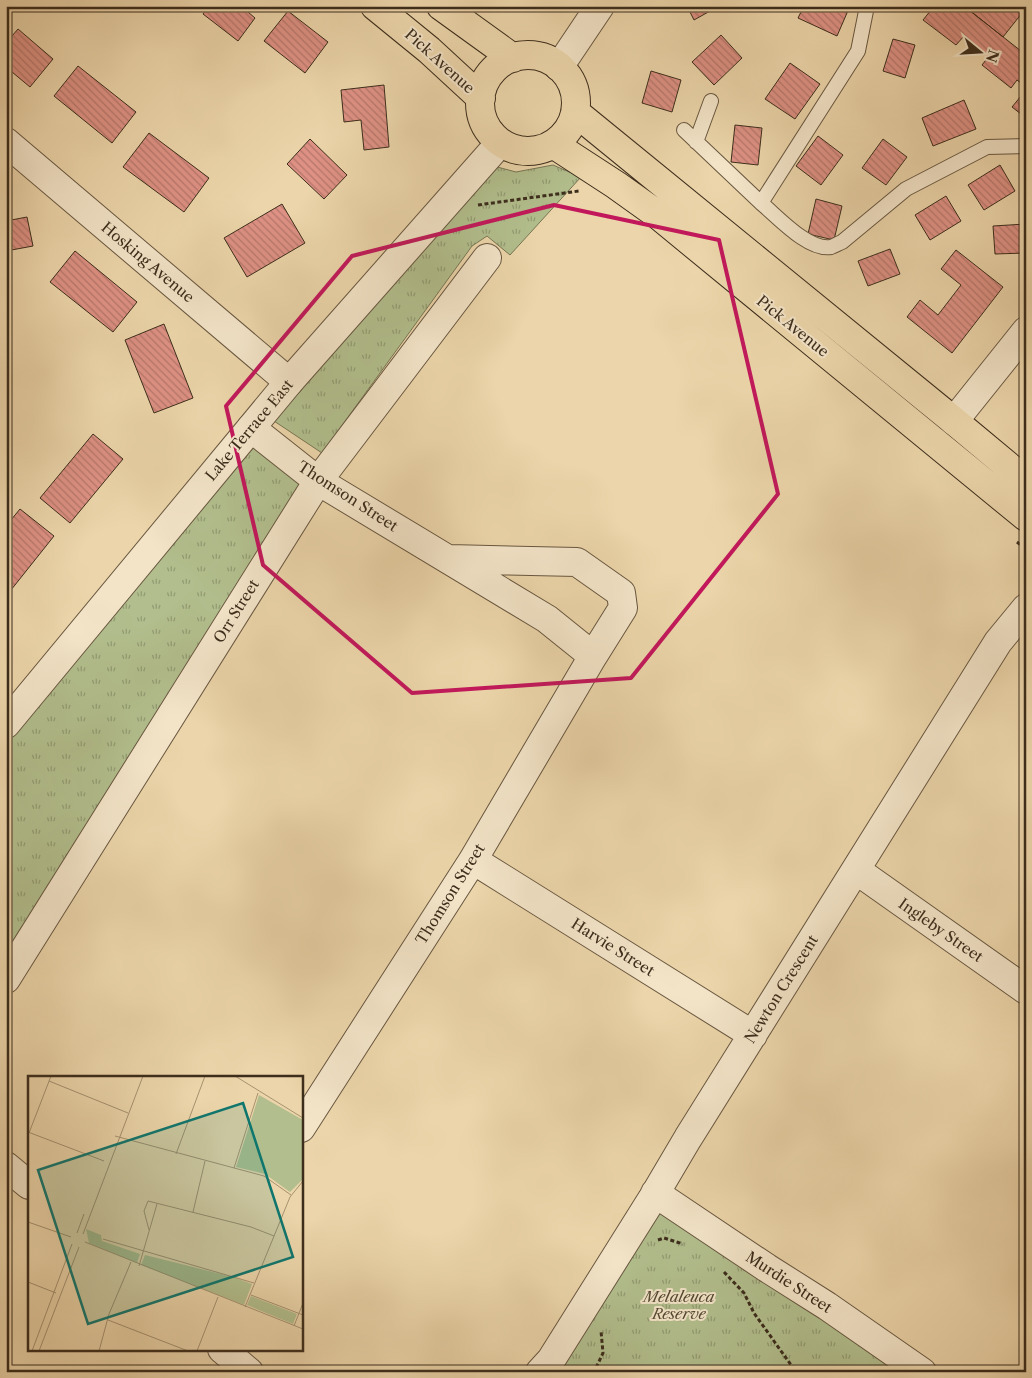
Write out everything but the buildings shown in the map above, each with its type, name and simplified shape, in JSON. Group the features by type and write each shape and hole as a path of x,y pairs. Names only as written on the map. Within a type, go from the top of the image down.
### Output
{"main road":[{"name":"Pick Avenue","path":"375,6 429,50 481,98"},
{"path":"441,6 513,58"},
{"path":"529,55 545,59 559,67 570,80 575,96 575,112 571,125 564,136 553,144 536,151 517,150 500,143 488,130 481,115 481,98 484,84 491,73 501,64 513,58 529,55"},
{"name":"Pick Avenue","path":"575,112 954,420 1026,481"},
{"name":"Pick Avenue","path":"553,144 658,215 1019,527"}],"street":[{"path":"559,67 600,6"},
{"name":"Hosking Avenue","path":"6,142 289,382"},
{"name":"Lake Terrace East","path":"6,724 289,382 500,143"},
{"name":"Orr Street","path":"6,979 318,481 487,258"},
{"path":"954,420 1026,331"},
{"name":"Thomson Street","path":"251,428 318,481 547,619 593,656"},
{"name":"Thomson Street","path":"302,1126 473,860 593,656 624,608 621,594 577,562 449,560"},
{"name":"Newton Crescent","path":"540,1372 551,1360 998,642 1026,608"},
{"name":"Harvie Street","path":"473,860 753,1035"},
{"name":"Ingleby Street","path":"856,870 1026,990"},
{"path":"6,1166 28,1184"},
{"name":"Murdie Street","path":"655,1193 827,1306 922,1372"},
{"path":"223,1350 249,1372"}],"lane":[{"path":"761,203 858,51 867,6"},
{"path":"696,142 711,101"},
{"path":"684,130 799,236 816,245 830,247 842,242 906,189 987,147 1026,146"}],"path":[{"path":"478,205 584,190"},
{"path":"1019,527 1026,549"},
{"path":"657,1240 664,1238 683,1244"},
{"path":"718,1265 744,1293 754,1313 796,1372"},
{"path":"592,1372 595,1370 603,1353 600,1327"}],"highlighted area":[{"path":"554,205 719,240 778,494 631,678 412,693 263,565 226,406 352,256"}],"green space":[{"path":"486,164 516,172 553,165 581,177 510,255 487,236 472,246 322,453 274,421"},
{"path":"254,439 306,482 6,960 6,742"},
{"name":"Melaleuca Reserve","path":"657,1209 803,1304 899,1372 559,1372"}]}
